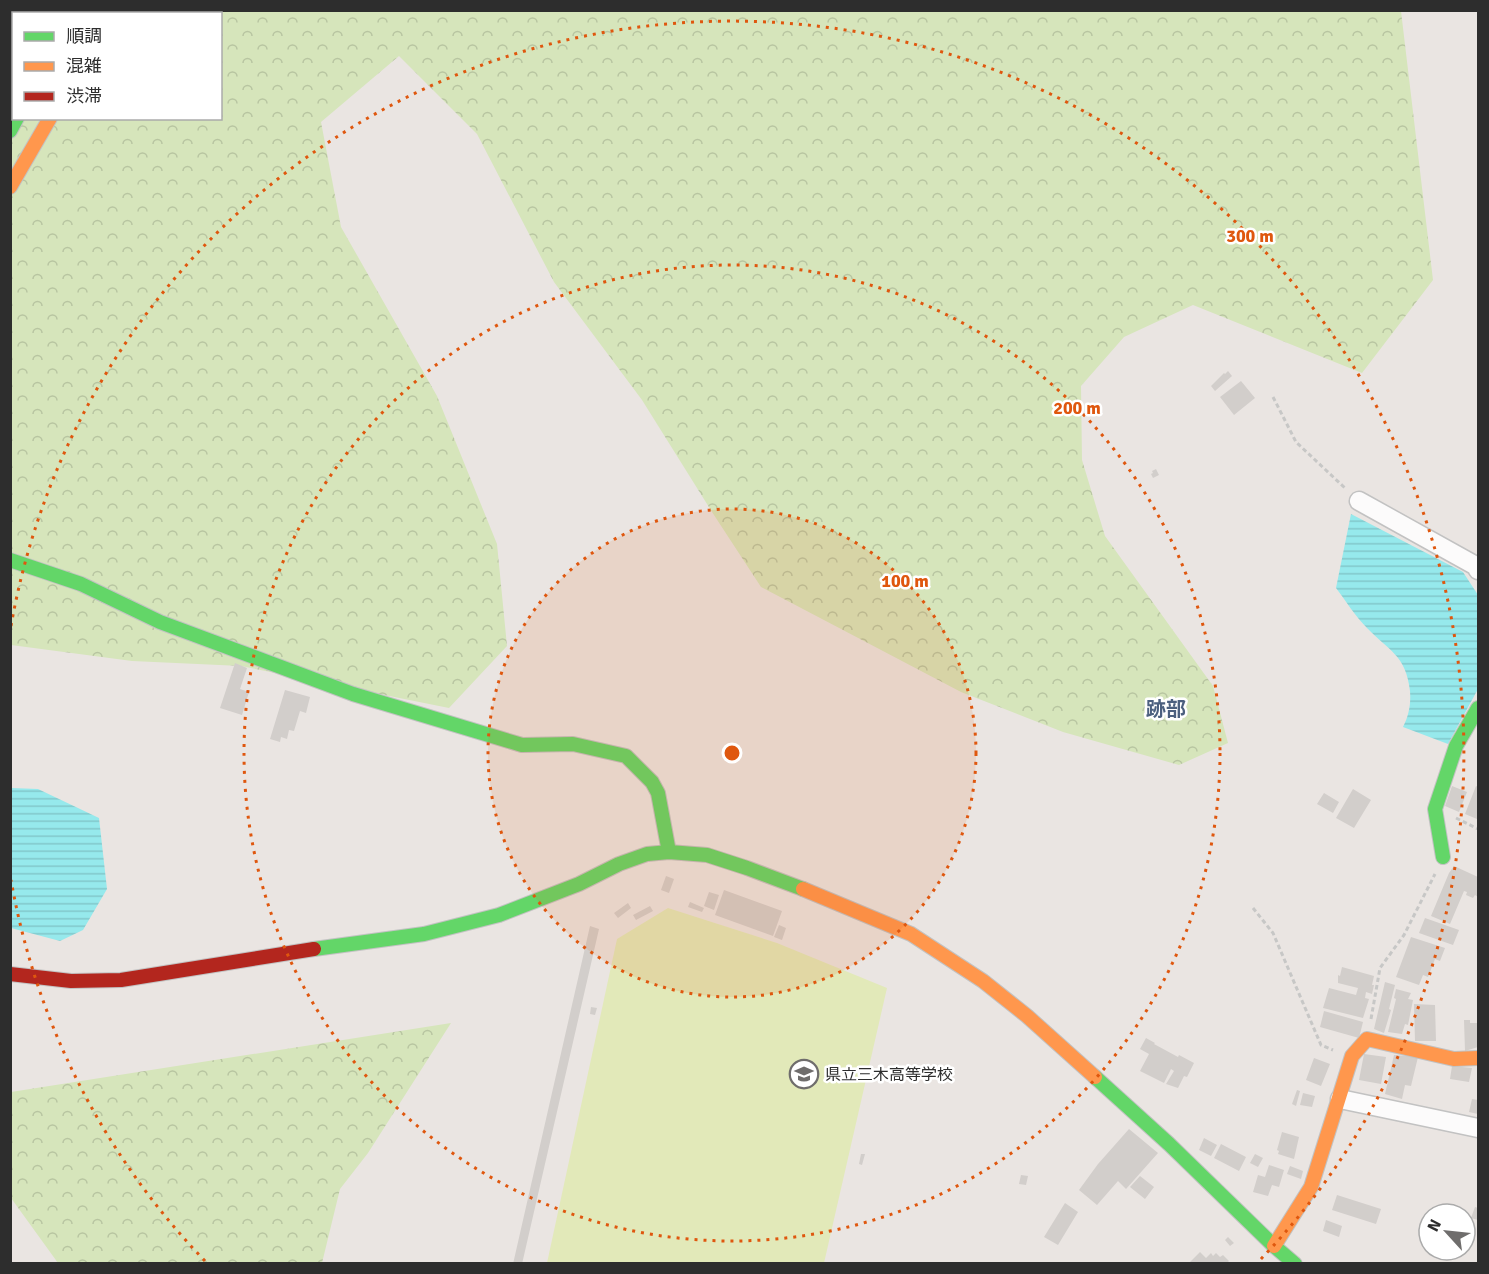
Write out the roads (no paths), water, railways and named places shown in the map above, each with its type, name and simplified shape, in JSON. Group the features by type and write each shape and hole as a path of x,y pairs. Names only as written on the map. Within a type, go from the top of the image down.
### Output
{"main road":[{"path":"10,187 49,120"},
{"path":"10,560 81,584 160,622 353,694 522,745 573,744 626,756 652,782 658,793 669,852"},
{"path":"1443,857 1435,809 1456,746 1479,708"},
{"path":"10,974 70,981 121,980 424,934 498,915 579,884 619,864 647,854 669,852 707,855 798,887 911,934 983,981 1027,1016 1169,1144 1295,1263"},
{"path":"1274,1245 1311,1187 1352,1056 1367,1039 1454,1059 1479,1058"}],"street":[{"path":"1359,501 1476,566 1479,570"},
{"path":"1340,1099 1479,1128"}],"water":[{"path":"1351,514 1463,572 1478,595 1478,689 1448,744 1403,727 1410,700 1405,669 1395,655 1358,619 1336,588"},
{"path":"11,788 38,789 99,818 107,889 83,930 60,941 11,928"}],"place":[{"name":"県立三木高等学校","path":"804,1074"}],"district":[{"name":"跡部","path":"1166,709"}]}
